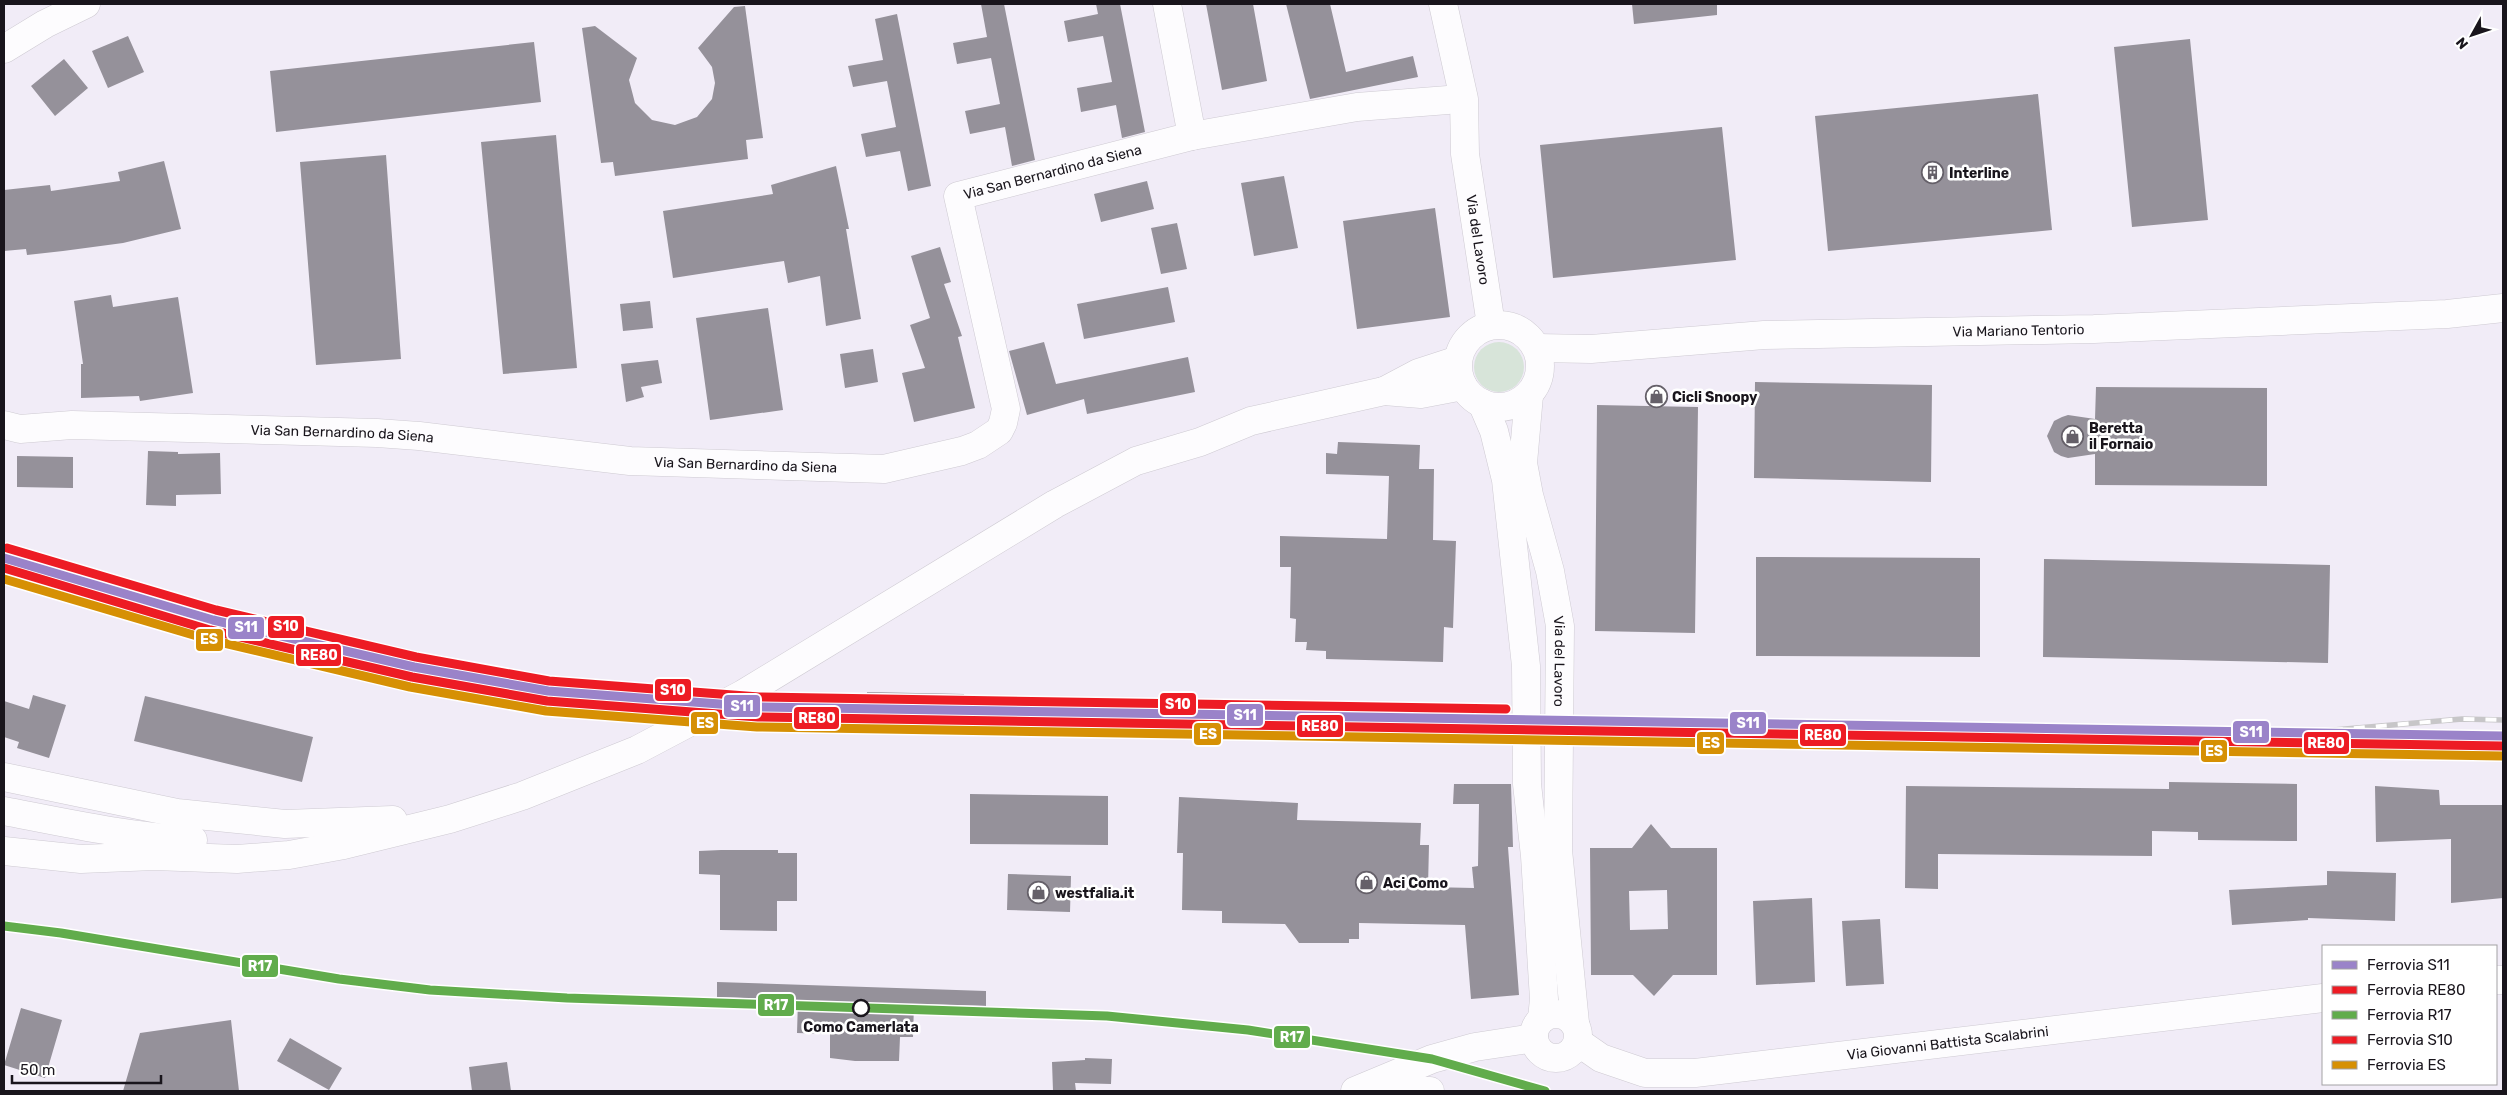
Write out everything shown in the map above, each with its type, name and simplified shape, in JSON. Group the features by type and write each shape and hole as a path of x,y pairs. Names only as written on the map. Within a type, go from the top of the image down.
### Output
{"main road":[{"path":"4,49 45,24 86,4"},
{"path":"1167,4 1192,136"},
{"name":"Via del Lavoro","path":"1427,4 1448,100 1465,154"},
{"name":"Via del Lavoro","path":"1443,4 1464,99 1465,154 1490,325"},
{"name":"Via San Bernardino da Siena","path":"4,426 20,429 72,425 377,433 419,436 630,461 884,469 962,451 978,445 999,431 1003,423 1006,408 958,196 1192,136 1357,107 1448,100"},
{"name":"Via Mariano Tentorio","path":"1535,372 1592,349 1764,335 2094,329 2447,314 2503,308"},
{"path":"1355,1091 1432,1059 1538,1028 1558,1013 1570,1018 1572,1041 1553,1058 1546,1056 1540,1051 1538,1028 1544,999 1536,865 1527,784 1526,666 1506,480 1494,431 1472,395 1458,374 1458,360 1462,348 1469,338 1479,330 1490,325 1504,325 1518,329 1529,337 1535,372 1518,403 1506,407 1495,407 1472,395 1384,391"},
{"path":"4,811 89,828 167,839 287,840 406,828 450,818 566,780 637,750 680,728 743,694 1055,504 1136,461 1200,442 1251,421 1384,391 1418,373 1458,360"},
{"name":"Via del Lavoro","path":"1535,372 1523,463 1529,495 1550,571 1560,626 1558,850 1572,1041"},
{"path":"4,777 177,813 287,840"},
{"path":"4,851 81,859 154,856 237,859 287,840 450,818"},
{"name":"Via Giovanni Battista Scalabrini","path":"1572,1041 1601,1058 1645,1073 1694,1073 2322,998"},
{"path":"1383,1091 1430,1091"}],"shaded area":[{"path":"1504,342 1517,349 1523,357 1523,377 1517,385 1509,391 1494,392 1481,385 1475,377 1474,362 1481,349 1489,343"}],"building":[{"path":"981,4 1004,4 1035,160 1012,166 1005,127 970,134 965,111 1000,104 991,58 957,64 953,43 987,37"},
{"path":"1096,4 1120,4 1145,132 1122,138 1116,105 1081,112 1077,88 1112,82 1103,36 1068,42 1064,21 1098,14"},
{"path":"1206,4 1253,4 1267,81 1222,90"},
{"path":"1286,4 1330,4 1346,72 1413,56 1418,77 1310,99"},
{"path":"1632,4 1717,4 1717,15 1634,24"},
{"path":"745,6 763,138 746,140 748,159 615,176 613,162 601,163 582,28 595,26 637,58 629,80 635,103 652,120 675,125 697,117 712,99 715,83 712,67 698,48 734,7"},
{"path":"897,14 931,186 908,191 900,151 866,157 861,134 896,127 887,81 853,87 848,66 883,60 875,19"},
{"path":"128,36 144,72 108,88 92,51"},
{"path":"2190,39 2208,220 2132,227 2114,47"},
{"path":"534,42 541,102 276,132 270,71"},
{"path":"64,59 88,88 55,116 31,86"},
{"name":"Interline","path":"2038,94 2052,230 1828,251 1815,116"},
{"path":"1722,127 1736,260 1553,278 1540,145"},
{"path":"556,135 577,368 503,374 481,142"},
{"path":"386,155 401,359 316,365 300,162"},
{"path":"164,161 181,229 123,243 63,251 27,255 26,249 4,251 4,190 50,185 51,191 120,181 118,172"},
{"path":"836,166 849,229 846,229 861,319 826,326 820,276 788,283 784,261 673,278 663,211 773,194 771,185"},
{"path":"1284,176 1298,248 1254,256 1241,183"},
{"path":"1147,181 1154,209 1101,222 1094,194"},
{"path":"1435,208 1450,317 1357,329 1343,221"},
{"path":"1177,223 1187,269 1161,274 1151,228"},
{"path":"940,247 951,282 944,284 962,336 958,337 975,408 914,422 902,373 925,368 910,325 930,318 911,256"},
{"path":"1168,287 1175,322 1084,339 1077,304"},
{"path":"111,295 113,307 178,297 193,393 140,401 139,396 81,398 81,364 83,364 74,301"},
{"path":"650,301 653,328 623,331 620,304"},
{"path":"768,308 783,410 710,420 696,318"},
{"path":"1044,342 1056,384 1188,357 1195,392 1087,414 1084,399 1027,415 1009,351"},
{"path":"873,349 878,382 845,388 840,354"},
{"path":"658,360 662,383 641,387 644,397 626,402 621,364"},
{"path":"1755,382 1932,385 1931,482 1754,478"},
{"path":"2096,387 2267,388 2267,486 2095,485 2095,454 2068,458 2061,456 2054,452 2047,436 2054,421 2062,417 2068,415 2095,419"},
{"path":"1597,405 1698,407 1695,633 1595,631"},
{"path":"1338,442 1420,445 1419,469 1434,469 1433,540 1456,541 1453,628 1444,627 1443,662 1326,659 1326,651 1306,650 1307,642 1295,642 1296,619 1290,618 1291,567 1280,567 1280,536 1387,539 1389,476 1326,474 1326,453 1337,454"},
{"path":"148,451 178,452 178,454 220,453 221,494 176,495 176,506 146,505"},
{"path":"17,456 73,457 73,488 17,487"},
{"path":"1756,557 1980,558 1980,657 1756,656"},
{"path":"2044,559 2330,565 2328,663 2043,657"},
{"path":"867,692 964,694 966,734 867,733"},
{"path":"33,695 66,705 49,758 17,748 19,742 4,737 4,701 29,709"},
{"path":"145,696 313,737 302,782 134,741"},
{"path":"2169,782 2297,784 2297,841 2198,840 2198,832 2152,831 2152,856 1938,854 1938,889 1905,888 1906,786 2169,789"},
{"path":"1454,784 1511,784 1513,847 1508,847 1519,995 1471,999 1465,925 1359,923 1359,939 1349,939 1349,943 1299,943 1285,924 1222,923 1222,911 1182,910 1183,853 1177,853 1179,797 1298,803 1297,820 1421,823 1420,845 1429,845 1428,887 1474,888 1472,867 1478,866 1479,804 1453,804"},
{"path":"2375,786 2439,790 2440,805 2503,805 2503,898 2451,903 2451,839 2376,842"},
{"path":"970,794 1108,796 1108,845 970,844"},
{"path":"1651,824 1671,848 1717,848 1717,975 1673,975 1654,996 1633,975 1591,975 1590,848 1632,848","holes":["1667,890 1668,929 1630,930 1629,891"]},
{"path":"778,850 778,853 797,853 797,901 777,901 777,931 720,930 720,875 699,874 699,851"},
{"path":"2327,871 2396,873 2395,921 2308,918 2308,920 2232,925 2229,890 2327,885"},
{"name":"westfalia.it","path":"1008,874 1071,876 1070,912 1007,910"},
{"path":"1812,898 1815,982 1756,985 1753,901"},
{"path":"1880,919 1884,984 1846,986 1842,921"},
{"path":"717,982 986,991 986,1006 914,1004 913,1037 900,1037 899,1061 855,1061 830,1058 830,1034 797,1033 798,1000 717,997"},
{"path":"21,1008 62,1020 45,1078 4,1065"},
{"path":"231,1020 239,1091 123,1091 140,1033"},
{"path":"290,1038 342,1068 329,1090 277,1061"},
{"path":"1085,1058 1112,1059 1111,1084 1075,1083 1076,1091 1053,1091 1052,1062 1085,1060"},
{"path":"507,1062 511,1091 472,1091 469,1067"}],"railway":[{"path":"2310,732 2462,719 2503,720"}],"rail line":[{"name":"S10","path":"7,548 216,610 416,657 549,681 759,697 1506,709"},
{"name":"S11","path":"4,558 213,620 414,667 548,691 759,707 2503,736"},
{"name":"RE80","path":"4,568 210,630 412,677 547,701 758,717 2503,746"},
{"name":"ES","path":"4,579 207,639 410,687 546,711 757,727 2503,756"},
{"name":"R17","path":"4,926 61,933 339,979 430,990 567,998 1107,1016 1248,1030 1432,1059 1545,1091"}],"place":[{"name":"Interline","path":"1933,173"},
{"name":"Cicli Snoopy","path":"1656,397"},
{"name":"Beretta il Fornaio","path":"2073,436"},
{"name":"Aci Como","path":"1367,883"},
{"name":"westfalia.it","path":"1039,893"},
{"name":"Como Camerlata","path":"861,1008"}]}
